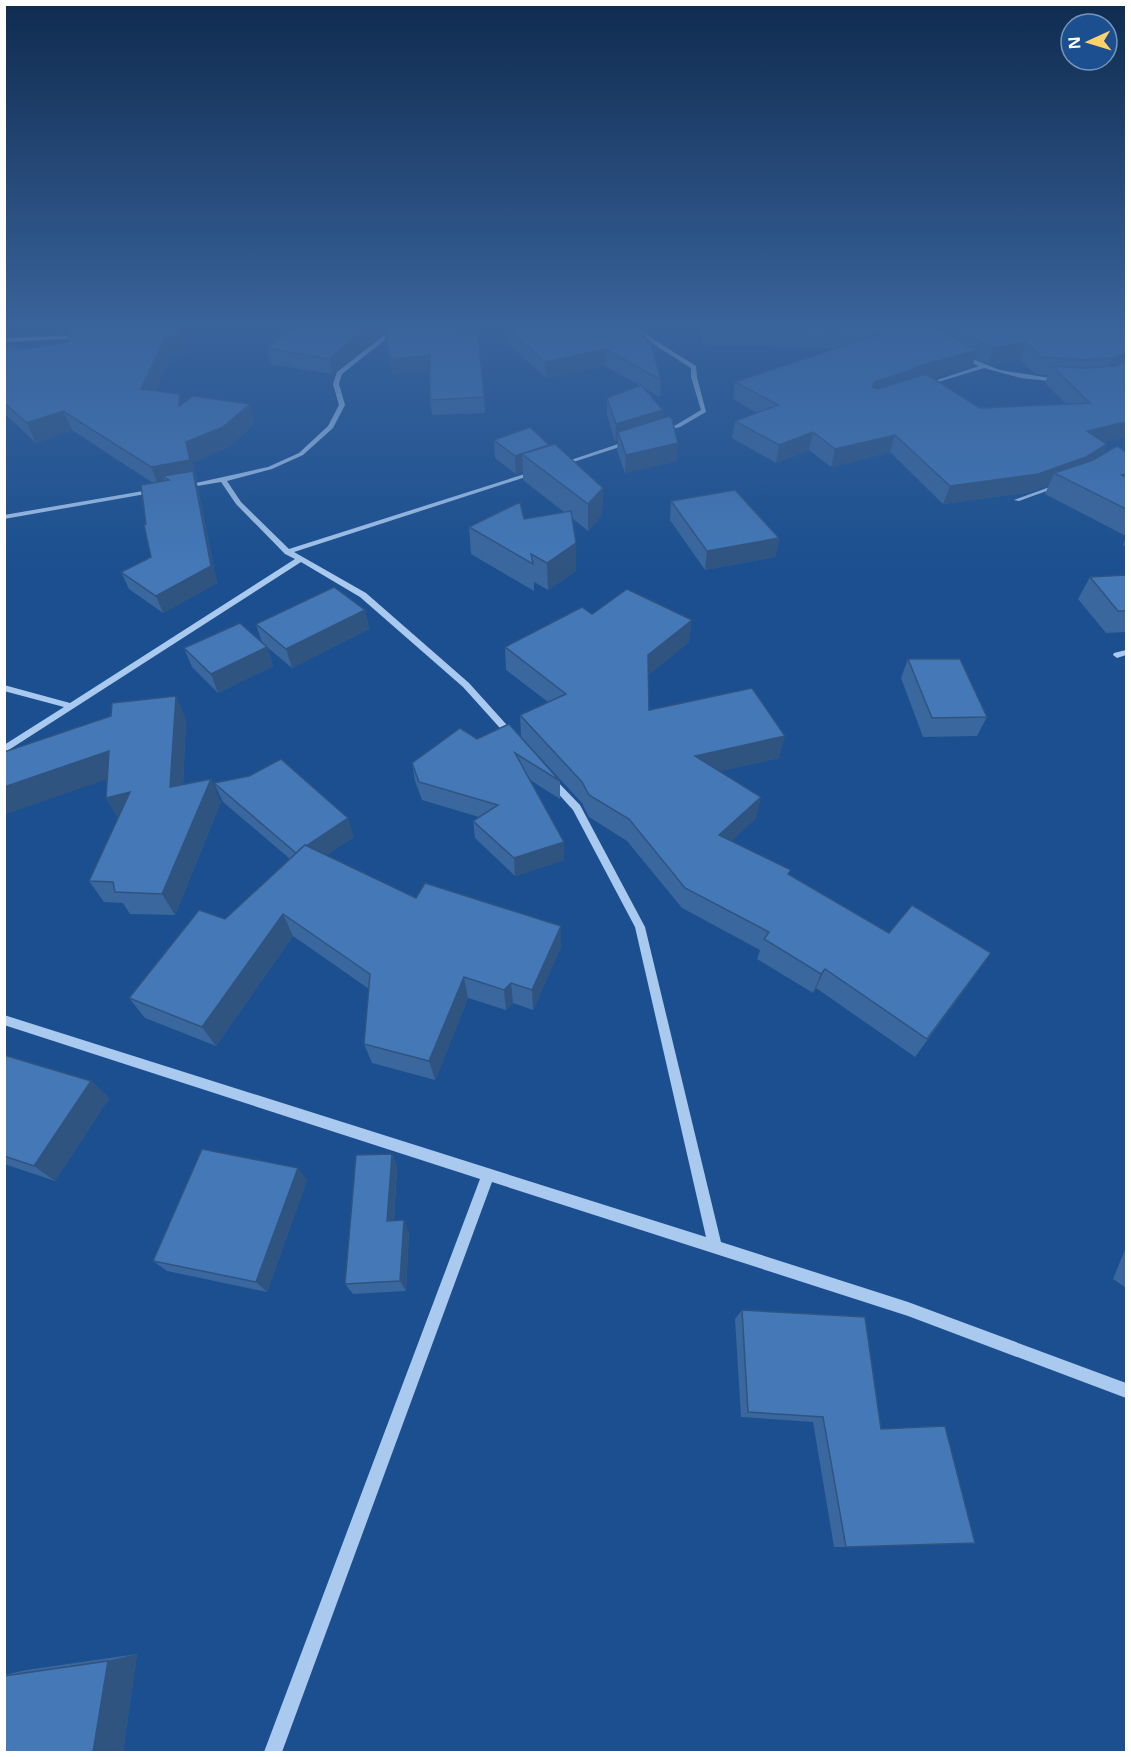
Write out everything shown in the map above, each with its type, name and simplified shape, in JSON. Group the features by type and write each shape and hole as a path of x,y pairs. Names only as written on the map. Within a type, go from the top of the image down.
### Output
{"street":[{"path":"178,487 223,480 270,468 301,454 331,427 342,405"},
{"path":"655,433 678,426 704,411 702,405"},
{"path":"554,466 633,441"},
{"path":"288,552 542,470"},
{"path":"223,480 238,503 288,552 363,596 466,685 521,747"},
{"path":"1017,500 1070,482"},
{"path":"4,517 167,489"},
{"path":"4,750 299,560"},
{"path":"4,688 69,706"},
{"path":"545,773 577,808 640,927 715,1248"},
{"path":"4,1020 908,1309 1126,1391"},
{"path":"273,1752 488,1175"}],"building":[{"path":"6,405 249,405 223,427 186,442 190,460 151,467 63,411 27,423"},
{"path":"609,405 659,405 663,410 616,424"},
{"path":"778,405 975,405 980,408 1126,405 1126,422 1087,431 1107,444 1086,457 1038,474 950,486 895,435 835,449 813,432 779,445 735,421"},
{"path":"669,416 672,419 678,443 626,455 618,432"},
{"path":"530,427 549,445 515,456 494,440"},
{"path":"555,444 603,488 588,504 522,454"},
{"path":"1117,446 1126,452 1126,474 1122,475 1126,477 1126,509 1054,473 1093,460"},
{"path":"193,471 211,566 156,596 121,572 151,557 144,525 146,524 141,485 169,480 163,476"},
{"path":"735,490 779,538 707,551 671,501"},
{"path":"520,502 524,519 571,511 576,543 547,563 531,554 533,564 469,527"},
{"path":"1126,575 1126,611 1118,611 1090,577"},
{"path":"334,587 365,610 286,649 256,624"},
{"path":"627,589 692,620 648,655 649,710 752,688 785,736 695,756 761,797 719,835 791,870 788,874 889,933 912,905 991,953 927,1039 825,969 821,974 764,939 769,932 685,888 629,819 589,795 582,782 520,715 566,694 505,647 582,607 592,614"},
{"path":"240,623 267,647 211,674 184,648"},
{"path":"908,659 960,659 987,717 932,718"},
{"path":"176,696 170,787 211,779 162,894 115,892 113,882 89,881 130,792 106,798 109,751 4,787 4,752 111,716 112,703"},
{"path":"509,724 560,781 515,753 564,842 514,858 473,821 498,805 419,782 412,763 460,728 477,739"},
{"path":"281,759 348,818 296,853 214,783 249,776"},
{"path":"305,845 416,898 425,883 561,926 532,990 511,983 504,990 464,977 429,1061 364,1044 370,974 283,914 202,1027 129,998 199,910 225,919"},
{"path":"4,1055 91,1081 34,1166 4,1156"},
{"path":"202,1149 298,1168 256,1282 153,1261"},
{"path":"392,1154 387,1221 404,1220 400,1281 345,1284 356,1155"},
{"path":"742,1310 865,1317 881,1429 945,1426 975,1543 846,1547 823,1417 748,1412"},
{"path":"108,1661 93,1752 4,1752 4,1676"}]}
